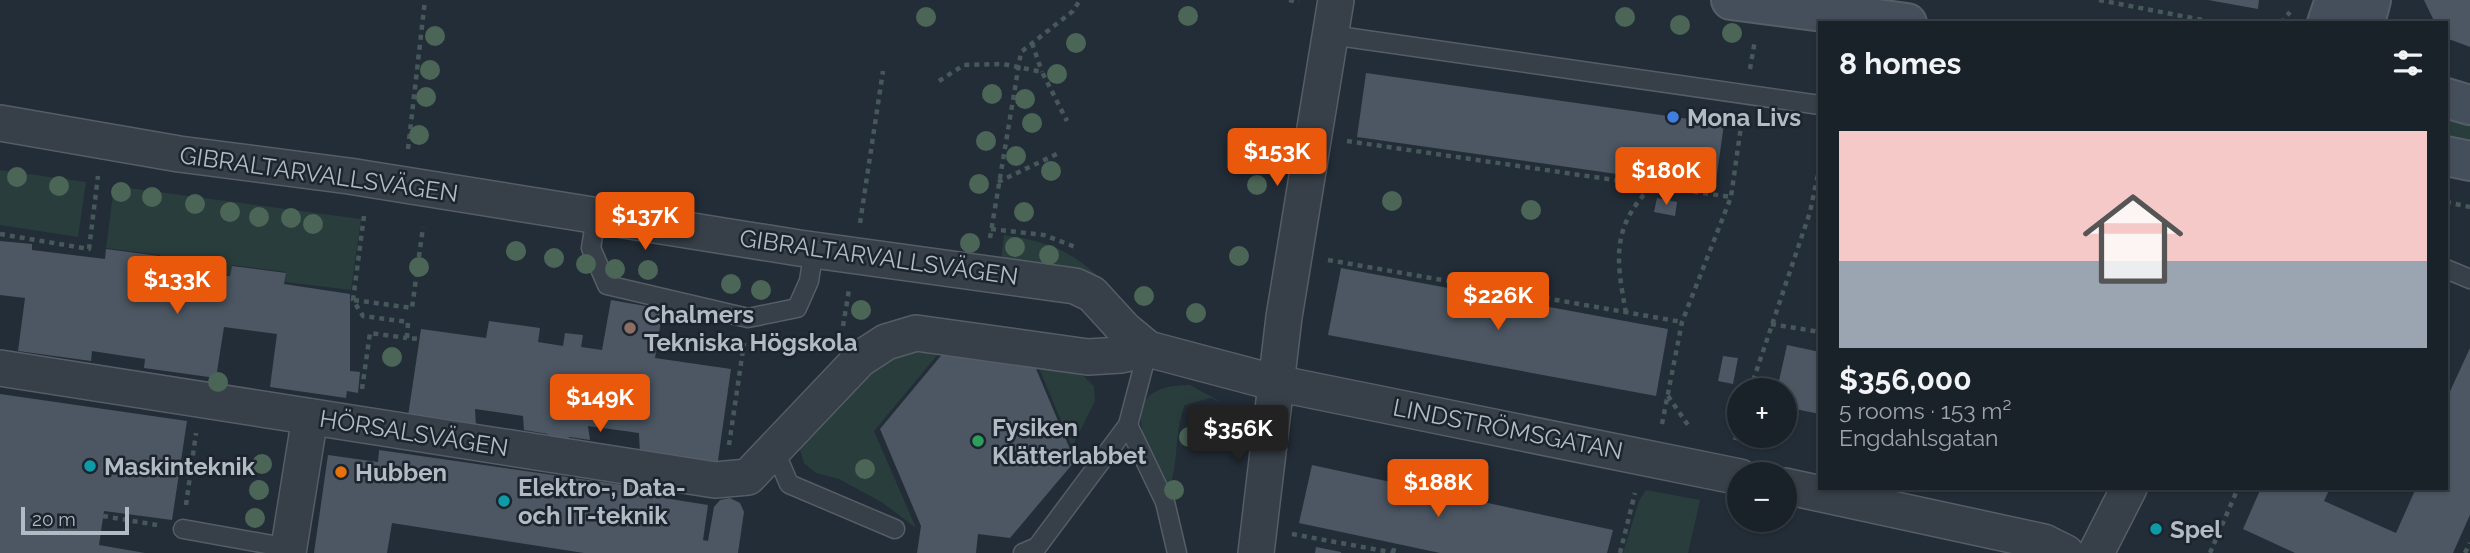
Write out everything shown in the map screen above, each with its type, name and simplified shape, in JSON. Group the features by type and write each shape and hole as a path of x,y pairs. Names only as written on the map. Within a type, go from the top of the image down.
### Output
{"street":[{"path":"1256,553 1276,383 1336,0"},
{"path":"2328,21 2335,0"},
{"path":"2366,21 2371,0"},
{"path":"1746,2 1892,21"},
{"path":"2448,98 2470,104"},
{"name":"GIBRALTARVALLSVÄGEN","path":"0,123 179,155 403,186 855,256 1075,286 1092,294 1125,330 1148,349 1276,383"},
{"path":"2448,156 2470,161"},
{"name":"HÖRSALSVÄGEN","path":"0,368 715,480 748,477 860,359 886,342 916,333 1088,357 1121,355 1148,349"},
{"name":"LINDSTRÖMSGATAN","path":"1276,383 1727,474"},
{"path":"288,551 310,417"},
{"path":"1797,489 2044,542 2066,553"},
{"path":"2109,549 2128,490"}],"lane":[{"path":"1331,35 1818,105"},
{"path":"596,217 591,248 607,285 748,318 797,308 809,281 814,249"},
{"path":"2448,270 2470,279"},
{"path":"1023,553 1037,547 1128,425 1148,349"},
{"path":"1128,425 1165,502 1177,553"},
{"path":"775,451 789,484 895,528"},
{"path":"183,529 288,551"}],"path":[{"path":"403,186 425,0"},
{"path":"2099,0 2208,21"},
{"path":"1746,2 1746,94"},
{"path":"1032,43 1042,72 1067,121"},
{"path":"939,81 964,65 1003,64 1042,72"},
{"path":"842,335 883,71"},
{"path":"1729,114 1756,118"},
{"path":"1661,431 1682,322 1731,197 1743,116"},
{"path":"1338,140 1731,197"},
{"path":"998,183 1059,153"},
{"path":"1754,378 1810,212 1818,174"},
{"path":"0,234 89,249 97,176"},
{"path":"1626,313 1619,255 1622,226 1630,209 1652,186"},
{"path":"2448,202 2470,207"},
{"path":"364,216 353,300 362,316 408,322 407,338"},
{"path":"353,300 412,308 423,227"},
{"path":"991,229 1044,235 1069,243 1086,253"},
{"path":"1320,258 1682,322"},
{"path":"348,309 358,311"},
{"path":"728,451 748,318"},
{"path":"1771,324 1818,332"},
{"path":"362,386 370,333 419,340"},
{"path":"1668,396 1688,427 1700,429"},
{"path":"103,516 183,529 200,399"},
{"path":"1620,553 1637,486"},
{"path":"2211,553 2237,490"},
{"path":"1290,533 1394,553 1395,544"},
{"path":"2465,553 2470,542"}],"green space":[{"path":"2448,119 2470,125 2470,142 2448,139"},
{"path":"0,170 86,182 78,237 0,225"},
{"path":"114,186 361,219 351,290 285,282 286,272 232,265 230,275 159,266 160,255 106,248"},
{"path":"1004,235 1046,244 1069,254 1103,281 1001,260"},
{"path":"929,348 939,353 874,431 916,528 883,503 839,479 816,473 804,463 799,447 845,386 895,353"},
{"path":"1039,368 1079,372 1094,386 1095,401 1072,447"},
{"path":"1190,385 1221,402 1210,398 1185,405 1168,491 1145,439 1141,422 1142,407 1150,396 1165,388"},
{"path":"1646,490 1700,500 1688,553 1623,553 1639,501"}],"building":[{"path":"2208,0 2259,0 2258,9"},
{"path":"2424,0 2470,0 2470,47 2448,39 2448,21 2434,21"},
{"path":"1366,73 1724,124 1715,188 1357,137"},
{"path":"1657,198 1677,202 1675,216 1654,212"},
{"path":"0,241 32,244 32,250 105,259 106,249 159,256 158,267 230,276 232,266 286,273 284,284 350,294 350,371 360,372 358,393 347,391 346,398 270,387 277,334 224,327 216,378 144,368 145,359 92,351 91,361 18,351 25,298 0,295"},
{"path":"1341,268 1668,329 1656,396 1328,335"},
{"path":"611,300 663,309 655,358 731,369 717,467 640,456 639,433 588,426 590,440 569,437 568,446 546,443 548,434 524,430 523,416 475,409 476,426 408,416 421,329 486,338 489,321 540,328 538,342 563,346 565,333 583,335 581,347 602,350"},
{"path":"1787,345 1818,352 1818,414 1797,409 1797,378 1780,378"},
{"path":"2470,348 2470,515 2453,553 2295,553 2243,529 2260,490 2329,490 2324,501 2396,533 2415,490 2448,490 2448,396"},
{"path":"944,352 1034,364 1075,461 1010,538 978,534 976,553 917,553 921,526 880,429"},
{"path":"1723,356 1738,358 1734,378 1727,378 1727,383 1718,381"},
{"name":"Maskinteknik","path":"0,394 187,421 172,520 104,511 99,545 145,553 0,553"},
{"name":"Elektro-, Data- och IT-teknik","path":"379,450 665,491 664,498 708,505 703,540 708,541 714,507 720,500 730,498 740,503 744,512 738,553 584,553 392,523 387,553 314,553 328,455 378,462"},
{"path":"1312,465 1613,530 1607,553 1440,553 1299,523"},
{"path":"1316,547 1341,552 1341,553 1315,553"}],"place":[{"name":"Mona Livs","path":"1673,117"},
{"name":"Chalmers Tekniska Högskola","path":"630,328"},
{"name":"Fysiken Klätterlabbet","path":"978,441"},
{"name":"Maskinteknik","path":"90,466"},
{"name":"Hubben","path":"341,472"},
{"name":"Elektro-, Data- och IT-teknik","path":"504,501"},
{"name":"Spel","path":"2156,529"}]}
